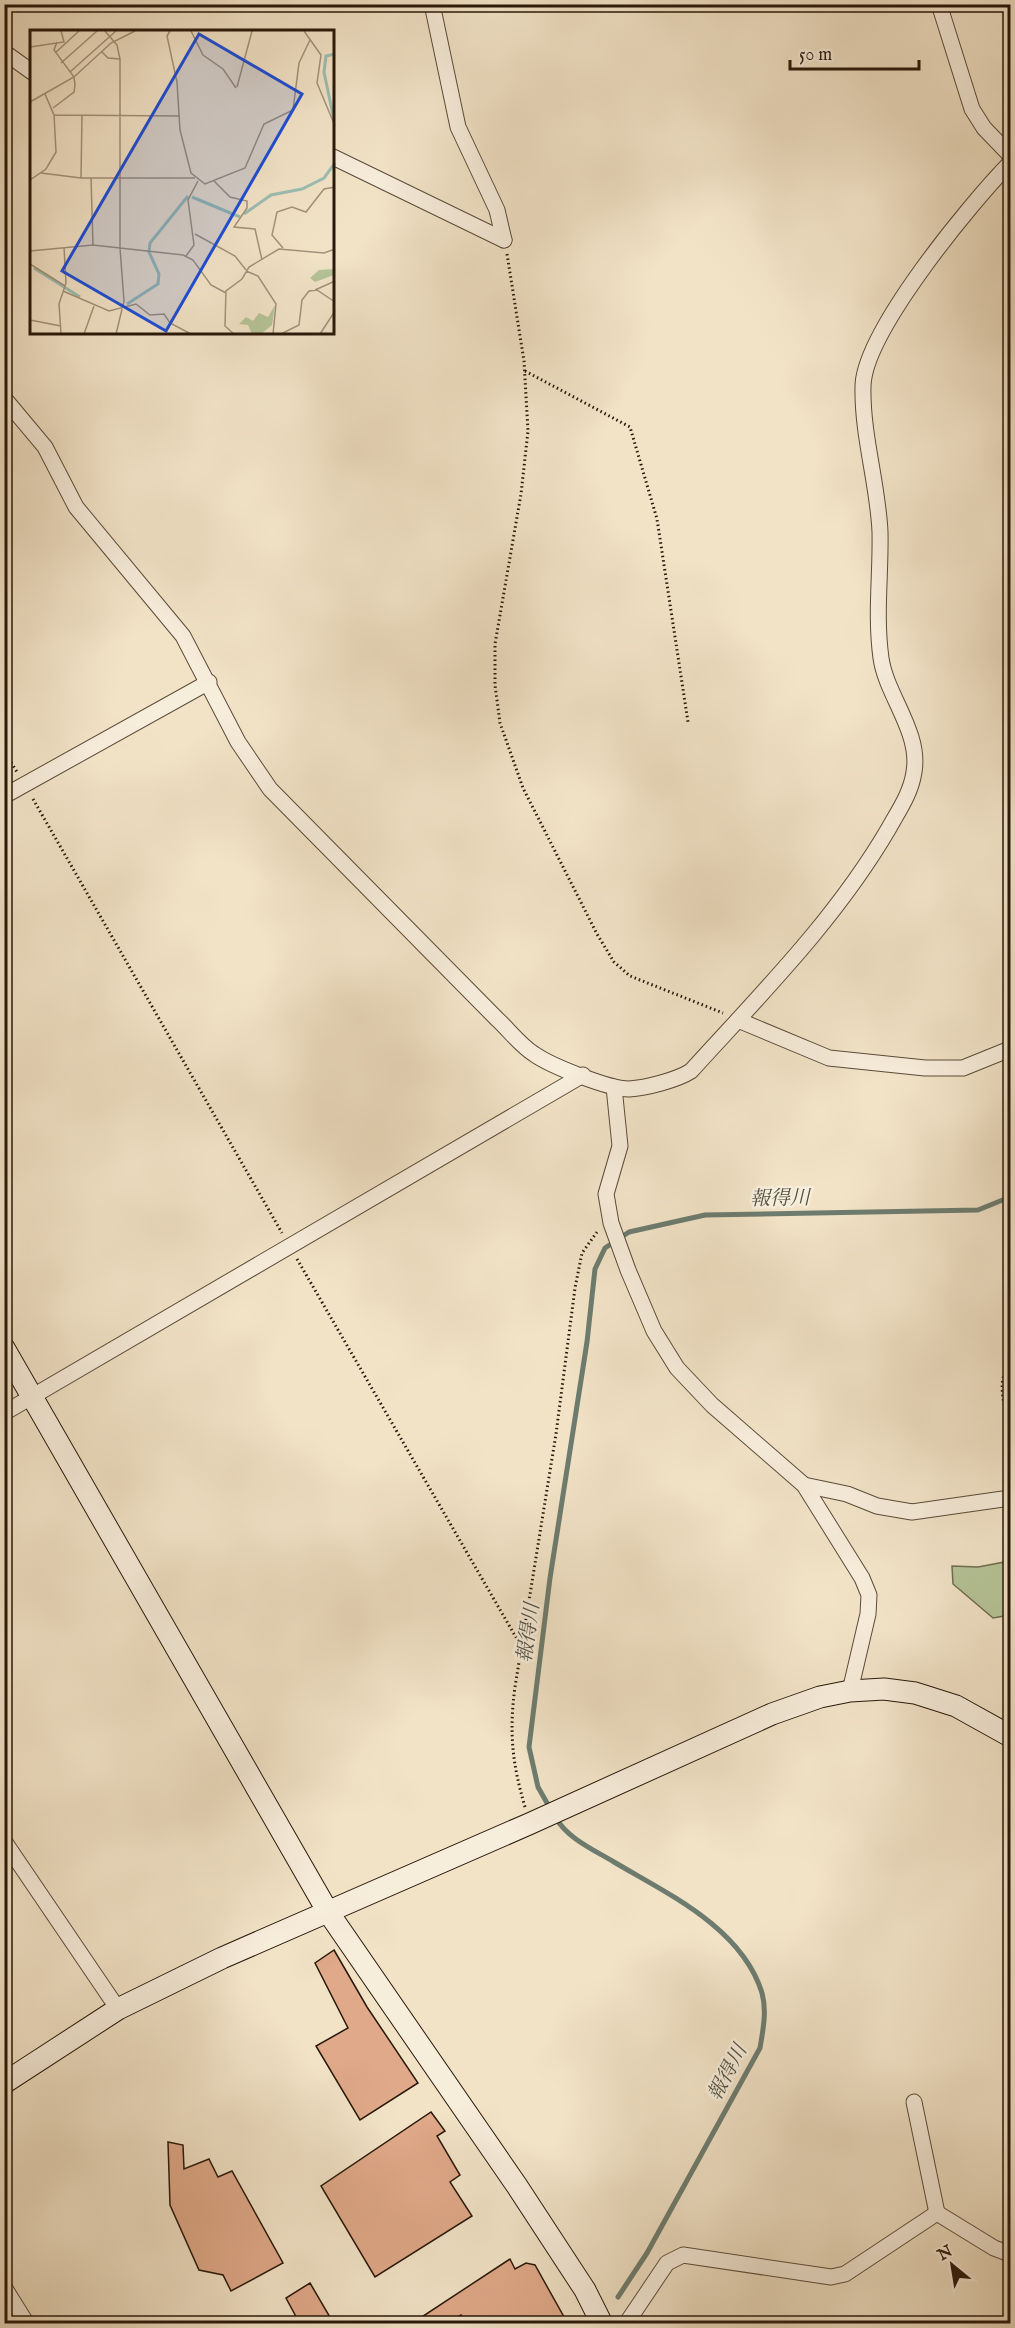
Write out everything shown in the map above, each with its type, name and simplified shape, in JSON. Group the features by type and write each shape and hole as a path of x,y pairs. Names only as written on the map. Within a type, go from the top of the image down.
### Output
{"street":[{"path":"432,4 458,127 497,210 504,240"},
{"path":"939,4 972,109 984,128 1011,155"},
{"path":"4,52 30,71"},
{"path":"334,158 504,240"},
{"path":"4,398 45,447 76,507 183,636 209,682 238,742 270,789 533,1054 559,1068 614,1087 631,1089 680,1078 691,1071 837,908 878,847 909,793 915,770 913,746 882,667 879,647 880,532 864,426 862,384 868,363 885,324 954,228 983,191 1011,163"},
{"path":"4,796 209,682"},
{"path":"738,1020 829,1058 925,1068 963,1068 1011,1049"},
{"path":"4,1413 583,1075"},
{"path":"614,1087 620,1146 606,1194 610,1217 628,1270 654,1331 677,1368 712,1405 804,1485 841,1540 862,1578 868,1595 868,1614 850,1690"},
{"path":"4,1348 328,1912 517,2186 585,2290 602,2324"},
{"path":"804,1485 847,1494 877,1506 912,1512 1011,1498"},
{"path":"4,2083 118,2009 222,1958 529,1824 772,1714 820,1697 850,1690 884,1689 915,1693 956,1706 1011,1736"},
{"path":"4,1841 118,2009"},
{"path":"914,2102 937,2213 994,2248 1011,2254"},
{"path":"626,2324 667,2263 683,2255 831,2277 845,2274 937,2213"},
{"path":"4,2287 27,2324"}],"path":[{"path":"504,240 525,371 528,431 521,494 495,644 495,685 504,736 523,788 597,934 614,962 630,976 738,1020"},
{"path":"525,371 630,427 657,519 688,722"},
{"path":"4,751 521,1646"},
{"path":"529,1824 512,1753 510,1724 582,1253 610,1217"},
{"path":"1011,1365 1004,1372 1002,1383 1011,1433"}],"green space":[{"path":"1010,1561 1010,1615 993,1618 953,1584 952,1566 978,1567"}],"building":[{"path":"334,1950 367,2007 418,2083 360,2120 316,2046 348,2028 315,1963"},
{"path":"431,2112 445,2131 437,2136 460,2175 450,2182 472,2216 375,2277 321,2186"},
{"path":"168,2142 183,2145 184,2169 209,2159 218,2177 232,2171 283,2263 231,2291 223,2275 199,2270 170,2205"},
{"path":"510,2259 515,2269 526,2263 535,2265 568,2324 466,2324 461,2315 445,2324 411,2324"},
{"path":"310,2283 334,2324 300,2324 286,2298"}],"waterway":[{"name":"報得川","path":"551,1810 538,1787 529,1747 550,1578 587,1342 595,1269 605,1248 629,1232 705,1215 978,1210 1010,1197"},
{"name":"報得川","path":"556,1818 567,1832 582,1843 679,1900 721,1931 752,1970 762,1993 764,2007 760,2048 647,2253 618,2297"}]}
